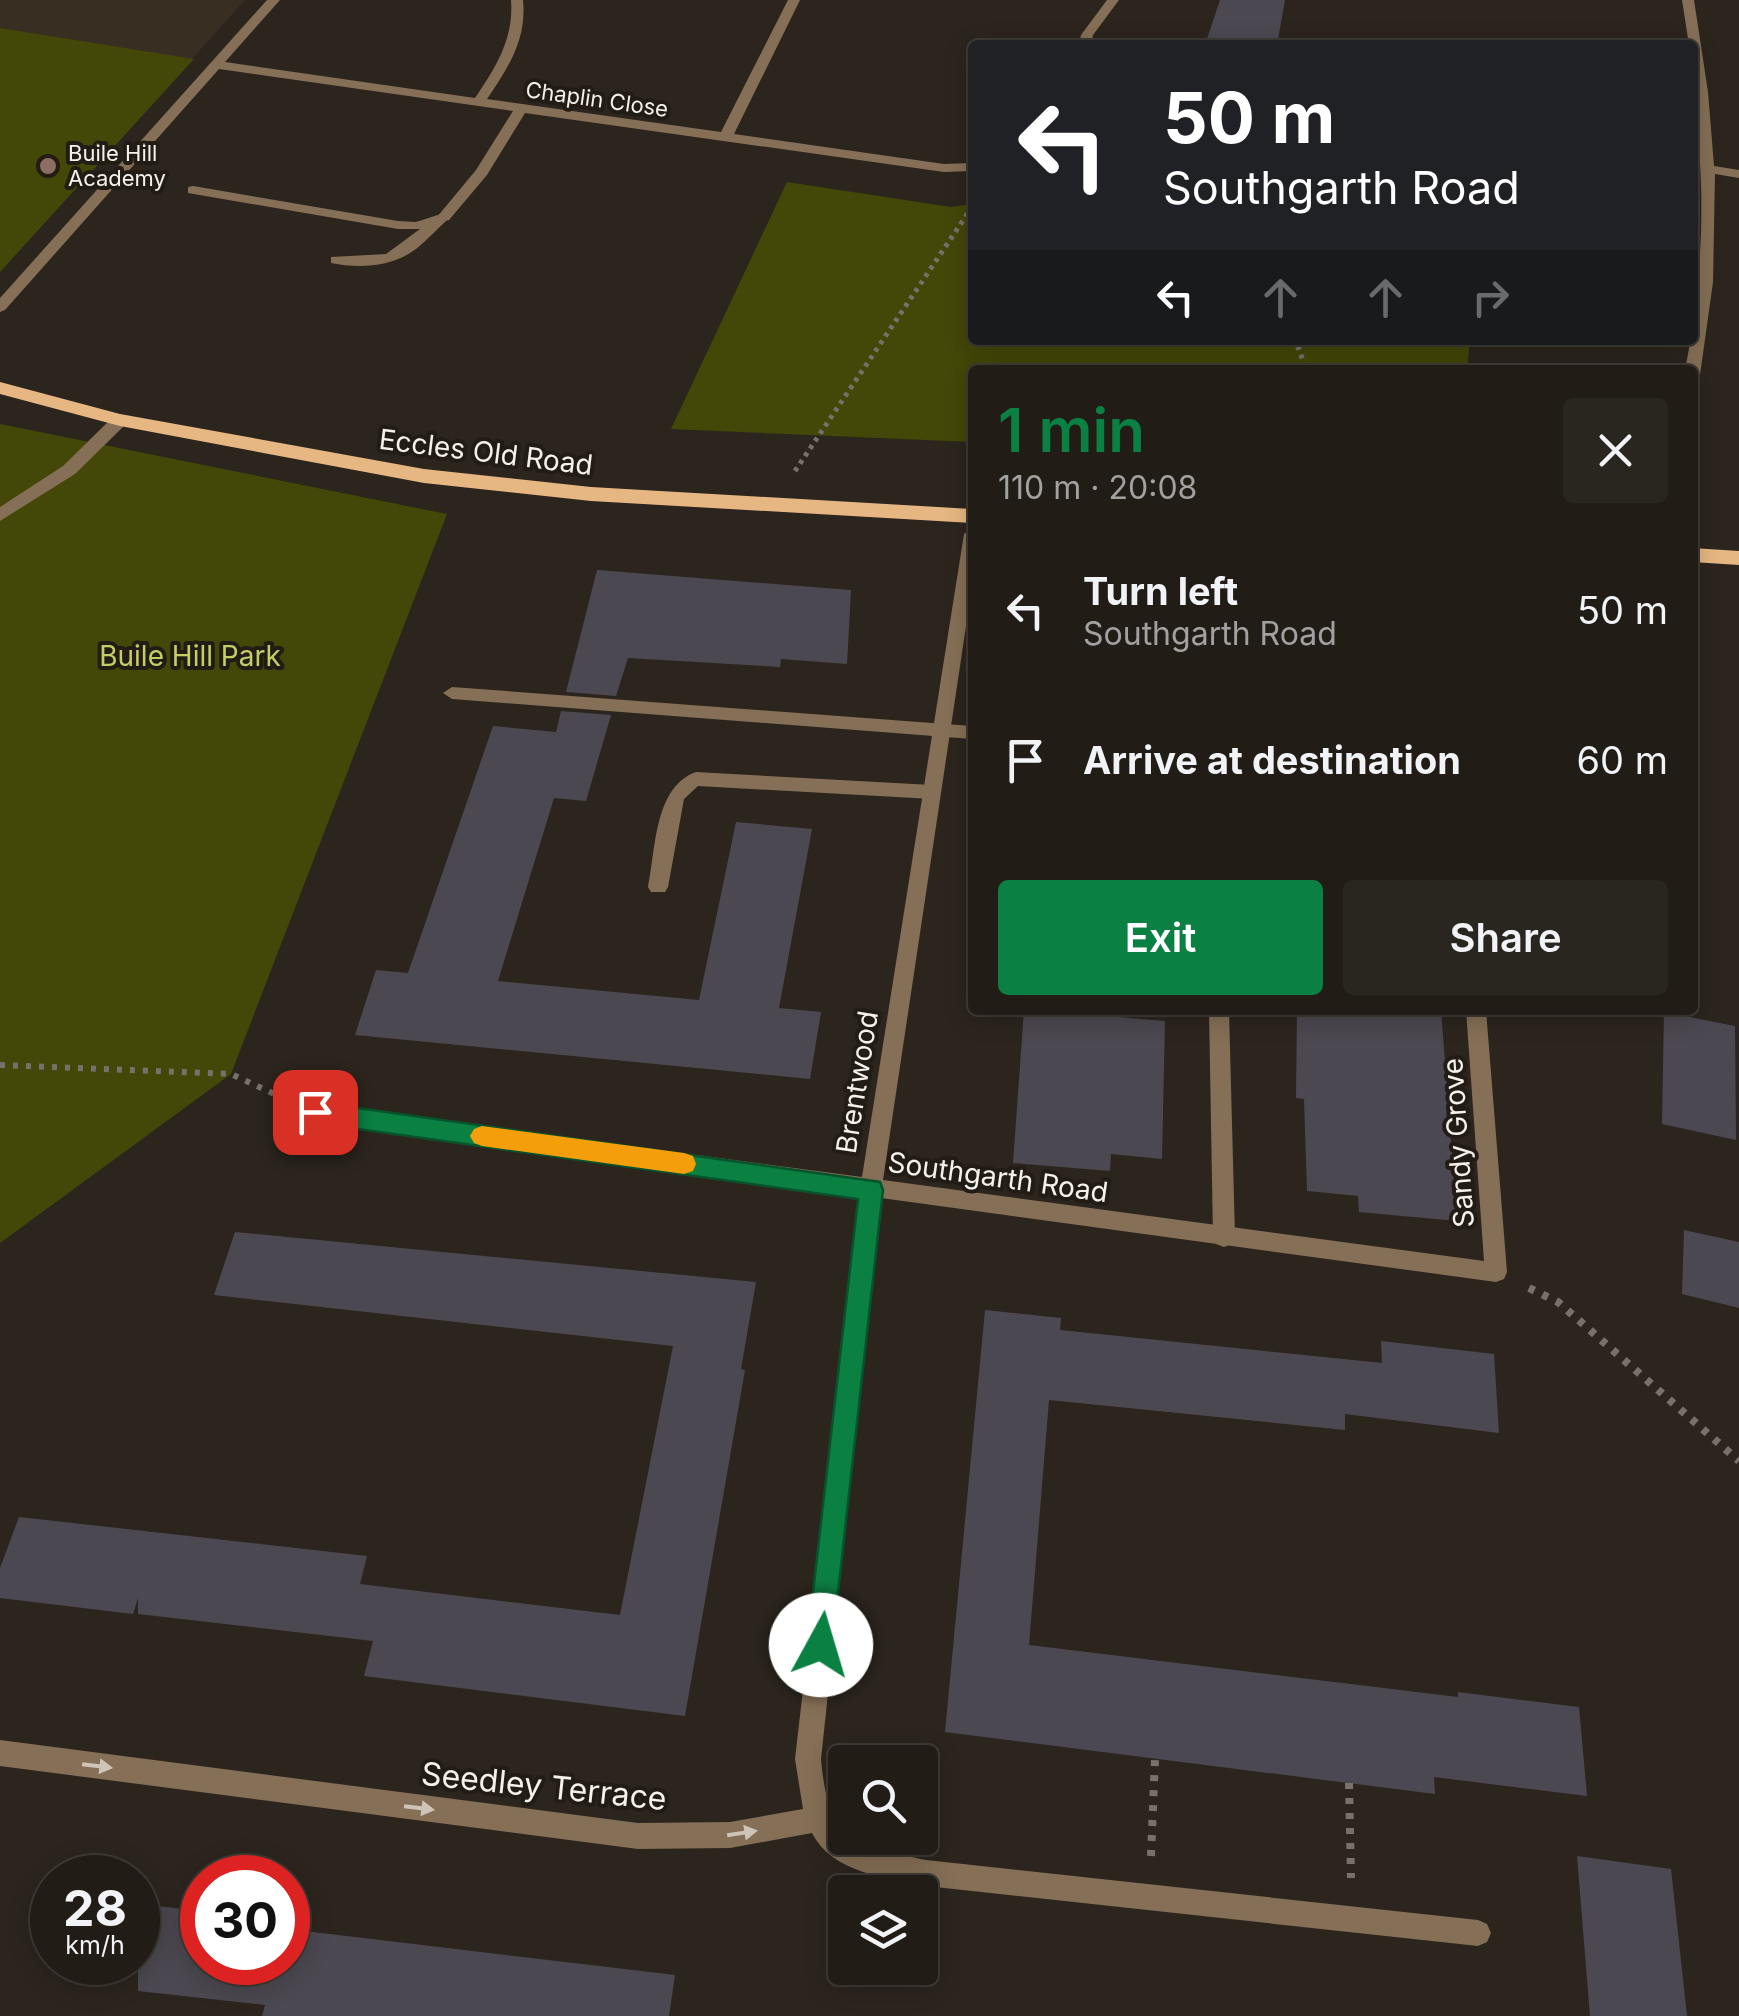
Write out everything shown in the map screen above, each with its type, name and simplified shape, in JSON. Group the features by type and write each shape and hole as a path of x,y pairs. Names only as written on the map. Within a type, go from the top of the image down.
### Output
{"main road":[{"name":"Eccles Old Road","path":"0,388 120,420 424,476 592,494 968,516"},
{"path":"1698,555 1739,558"}],"street":[{"path":"0,306 274,0"},
{"path":"477,104 512,51 519,24 517,0"},
{"path":"726,137 794,0"},
{"path":"1086,40 1113,0"},
{"path":"1688,0 1695,40"},
{"path":"1698,56 1708,170 1698,335"},
{"name":"Chaplin Close","path":"216,65 944,168 968,166"},
{"path":"336,260 370,263 394,259 416,244 482,172 522,109"},
{"path":"1708,170 1739,174"},
{"path":"193,190 398,225 439,220"},
{"path":"0,515 68,470 120,420"},
{"name":"Brentwood","path":"818,1819 810,1790 808,1759 871,1190 968,560"},
{"path":"452,693 968,733"},
{"path":"658,887 676,798 684,785 696,778 932,792"},
{"path":"1219,1015 1224,1237"},
{"name":"Sandy Grove","path":"1476,1015 1496,1272"},
{"name":"Southgarth Road","path":"315,1112 1496,1272"},
{"name":"Seedley Terrace","path":"0,1754 638,1836 730,1835 818,1819"},
{"path":"818,1819 831,1840 852,1858 926,1873 1478,1934"}],"path":[{"path":"772,506 968,213"},
{"path":"0,1065 231,1074 315,1112"},
{"path":"1558,1302 1739,1461"},
{"path":"1148,1897 1155,1759"},
{"path":"1350,1783 1352,1919"}],"shaded area":[{"name":"Buile Hill Academy","path":"0,0 245,0 0,272"}],"green space":[{"name":"Buile Hill Academy","path":"0,28 194,59 0,272"},
{"path":"787,182 951,207 968,205 968,345 1470,345 1468,365 968,365 968,442 671,429"},
{"name":"Buile Hill Park","path":"0,424 447,514 231,1074 0,1243"}],"building":[{"path":"1220,0 1285,0 1278,40 1207,40"},
{"path":"597,570 851,590 847,664 781,659 780,667 628,658 616,696 566,692"},
{"path":"561,711 611,715 586,801 554,798 498,981 699,1000 736,822 812,829 779,1008 821,1012 810,1079 355,1035 376,970 408,973 493,726 556,732"},
{"path":"1024,1015 1118,1015 1165,1021 1162,1159 1111,1154 1110,1171 1013,1163"},
{"path":"1297,1015 1441,1015 1457,1221 1359,1212 1358,1196 1307,1191 1304,1099 1296,1098"},
{"path":"1664,1015 1735,1026 1736,1140 1662,1124"},
{"path":"1684,1230 1739,1242 1739,1308 1682,1294"},
{"path":"235,1232 756,1282 741,1369 745,1370 685,1716 364,1676 373,1641 138,1614 138,1598 133,1614 0,1598 0,1568 19,1517 367,1556 360,1584 620,1615 673,1346 214,1295"},
{"path":"985,1310 1061,1318 1060,1330 1382,1363 1381,1341 1494,1354 1499,1433 1345,1414 1345,1430 1049,1400 1029,1645 1458,1697 1458,1692 1579,1707 1587,1796 1434,1777 1435,1794 945,1732"},
{"path":"1577,1856 1671,1869 1687,2016 1590,2016"},
{"path":"160,1906 180,1909 180,1985 310,1985 310,1932 675,1975 669,2016 262,2016 265,2005 138,1991 138,1985 160,1985"}],"slow traffic":[{"path":"482,1136 684,1164"}],"place":[{"name":"Buile Hill Academy","path":"48,166"}],"route":[{"path":"315,1112 871,1190 821,1645"}]}
